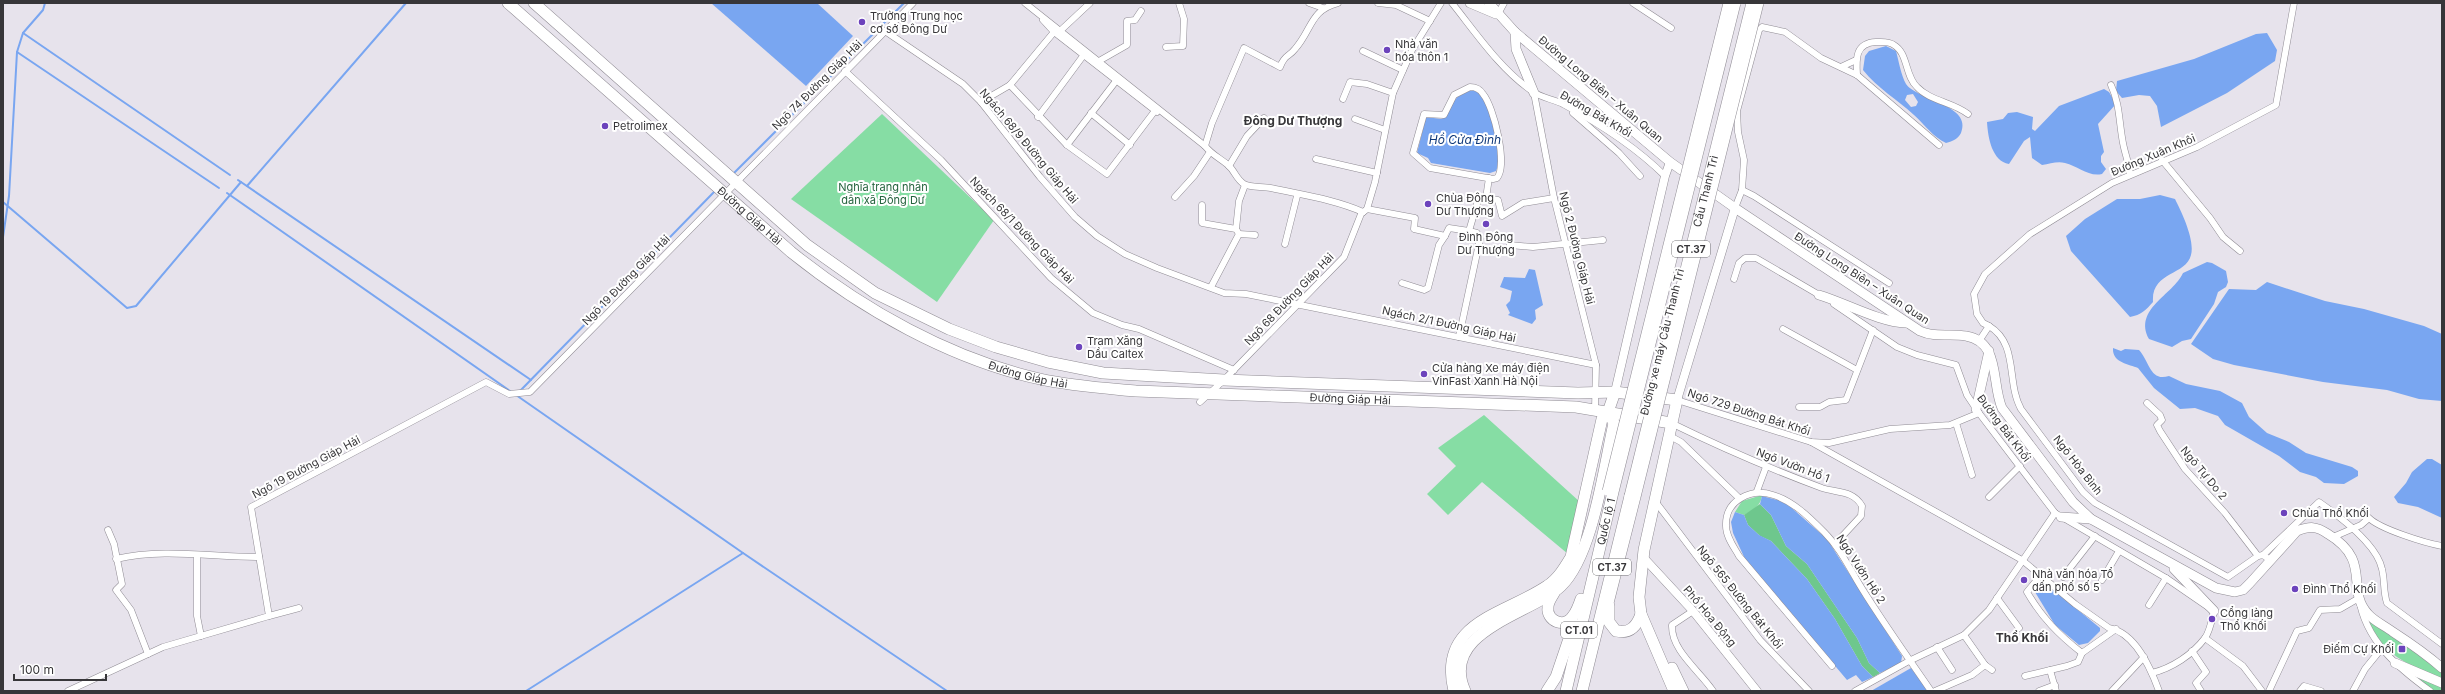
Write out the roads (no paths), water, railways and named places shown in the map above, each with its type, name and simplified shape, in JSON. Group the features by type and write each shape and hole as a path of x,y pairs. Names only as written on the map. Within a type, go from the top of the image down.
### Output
{"highway":[{"name":"Đường Giáp Hải","path":"508,3 724,193 829,282 910,330 970,356 1038,378 1064,384 1204,398 1596,409 1671,423"},
{"name":"Đường Giáp Hải","path":"534,3 807,245 875,293 949,329 996,347 1048,362 1103,373 1224,380 1615,392 1677,400"},
{"name":"Cầu Thanh Trì","path":"1610,491 1735,3"},
{"name":"Cầu Thanh Trì","path":"1633,496 1752,3"},
{"path":"1454,691 1450,673 1452,657 1461,638 1481,621 1549,585 1560,574 1571,557 1602,419 1608,412 1615,392"},
{"path":"1674,691 1654,639 1642,614 1638,597 1643,556 1655,509 1668,436 1677,400"},
{"path":"1594,569 1574,616 1566,622 1555,622 1548,613 1548,605 1555,592 1576,567 1584,546 1614,423 1608,412"},
{"name":"Quốc lộ 1","path":"1566,691 1606,521 1610,491"},
{"name":"Quốc lộ 1","path":"1583,689 1633,496"},
{"path":"1548,691 1556,677 1594,569"},
{"path":"1465,691 1462,680 1463,660 1478,637 1492,625 1541,602 1555,592"},
{"path":"1609,606 1609,622 1613,628 1621,632 1634,627 1642,614"},
{"path":"1654,639 1673,669 1683,691"}],"main road":[{"path":"1470,3 1498,14"},
{"name":"Đường Long Biên – Xuân Quan","path":"1488,3 1515,32 1670,162 1735,208 1907,323 1927,334 1959,335 1979,341 1989,351"},
{"name":"Đường xe máy Cầu Thanh Trì","path":"1610,491 1728,3"},
{"name":"Đường xe máy Cầu Thanh Trì","path":"1595,638 1609,606 1633,496 1759,3"},
{"path":"1515,32 1516,49 1534,93"},
{"path":"1615,392 1665,176 1670,162"},
{"path":"1677,400 1735,208"},
{"path":"1819,295 1843,302 1895,323 1907,323"},
{"path":"1977,411 1989,351"},
{"path":"1989,351 1994,370 1996,392 2002,408 2072,502 2091,519 2216,588 2235,592 2243,590 2264,557 2297,531 2308,527 2318,527 2348,550 2354,561 2360,598 2368,615 2424,652 2442,668"},
{"path":"2058,515 2091,519"},
{"name":"Phố Hoa Động","path":"1643,556 1693,610 1757,691"},
{"path":"2166,561 2214,611"},
{"path":"2395,663 2442,683"}],"street":[{"name":"Ngõ 74 Đường Giáp Hải","path":"736,181 913,3"},
{"path":"1025,3 1037,12 1083,56 1154,112 1168,116"},
{"path":"981,102 1010,85 1057,32 1090,3"},
{"path":"1166,47 1183,46 1184,20 1179,3"},
{"path":"1309,3 1322,8 1338,3"},
{"path":"1378,3 1396,5 1430,21"},
{"name":"Ngõ 68 Đường Giáp Hải","path":"1204,398 1234,370 1344,258 1365,210 1377,173 1393,93 1412,50 1441,3"},
{"name":"Đường Bát Khối","path":"1452,3 1495,55 1534,93 1569,108 1621,137 1665,176"},
{"path":"1498,14 1504,3"},
{"path":"1632,3 1671,28"},
{"path":"1735,208 1742,190 1744,160 1737,126 1737,111 1760,28 1758,17 1762,3"},
{"name":"Đường Xuân Khôi","path":"1989,326 1983,323 1977,314 1974,297 1985,274 2030,234 2130,174 2197,147 2276,105 2294,3"},
{"path":"1205,146 1212,123 1244,48 1280,67 1284,57 1295,50 1322,8"},
{"path":"1099,61 1127,45 1127,21 1135,20 1141,11"},
{"path":"1760,28 1780,29 1821,58 1857,75 1939,145"},
{"name":"Ngách 68/9 Đường Giáp Hải","path":"885,31 950,74 981,102 1040,177 1075,216 1097,236 1125,254 1224,293 1246,294 1298,305"},
{"path":"1057,32 1099,61 1205,146 1210,152 1230,166 1237,179 1245,185 1270,188 1297,196 1339,202 1365,210 1415,218 1414,229 1445,236"},
{"path":"1857,75 1856,60 1859,49 1870,42 1889,42 1896,45 1904,59 1909,76 1918,89 1950,103 1968,114"},
{"path":"1363,51 1403,70"},
{"path":"1038,117 1083,56"},
{"path":"1842,67 1856,60"},
{"name":"Ngách 68/1 Đường Giáp Hải","path":"845,71 941,160 1051,278 1093,313 1104,319 1139,329 1234,370"},
{"path":"1067,145 1116,81"},
{"path":"1343,100 1350,82 1367,84 1393,93"},
{"path":"1010,85 1038,117 1067,145 1107,174 1154,112"},
{"path":"2111,85 2118,101 2119,122 2123,145 2129,163 2130,174"},
{"path":"1470,87 1478,88 1486,98 1501,154 1502,162 1499,175 1496,178 1489,178 1430,168 1423,159 1413,153 1424,114 1444,115 1454,96 1470,87"},
{"name":"Ngõ 2 Đường Giáp Hải","path":"1534,93 1554,198 1596,365 1596,409"},
{"path":"1569,108 1583,124 1619,153 1640,176"},
{"path":"1091,113 1130,145"},
{"path":"1230,166 1247,136 1264,118"},
{"path":"1355,119 1385,130"},
{"path":"1174,197 1194,176 1210,152"},
{"path":"1316,159 1377,173"},
{"path":"2162,160 2210,218 2223,237 2240,251"},
{"path":"1486,198 1489,178"},
{"name":"Ngõ 19 Đường Giáp Hải","path":"269,616 251,507 486,382 510,394 530,392 736,181"},
{"path":"1211,287 1237,231 1239,201 1245,185"},
{"path":"1742,190 1764,201 1889,283"},
{"path":"1285,244 1297,196"},
{"path":"1470,231 1479,197 1498,200 1502,216 1523,203 1554,198"},
{"path":"1202,205 1202,223 1255,235"},
{"path":"1402,283 1424,290 1428,288 1439,245 1449,228 1477,233 1480,239 1459,337"},
{"path":"1510,245 1533,247 1603,240"},
{"name":"Đường Bát Khối","path":"1734,279 1739,263 1745,258 1756,258 1819,295 1897,347 1917,356 1956,365 1968,395 1977,411 2058,515 2166,578 2214,611"},
{"name":"Ngách 2/1 Đường Giáp Hải","path":"1298,305 1596,365"},
{"path":"1979,341 1989,326"},
{"name":"Ngõ Hòa Bình","path":"1989,326 1998,332 2007,346 2014,394 2021,409 2084,492 2095,503 2228,578 2264,557"},
{"path":"1783,329 1857,370"},
{"path":"1799,407 1813,408 1829,402 1846,400 1873,330"},
{"name":"Ngõ 729 Đường Bát Khối","path":"1677,400 1811,442 1829,443 1890,430 1956,423 1977,411"},
{"name":"Ngõ Tự Do 2","path":"2147,403 2160,415 2162,420 2157,425 2185,469 2264,557"},
{"name":"Ngõ Vườn Hồ 1","path":"1671,423 1766,467 1824,489 1849,493 1860,503 1863,510 1861,516 1835,544"},
{"path":"1956,423 1972,475"},
{"path":"1681,442 1687,431"},
{"path":"1668,436 1681,442 1739,498"},
{"path":"1811,442 2022,560 2076,604 2109,628 2116,629 2144,657 2159,691"},
{"path":"1989,497 2020,466"},
{"path":"1766,467 1757,491 1739,498 1730,509 1726,519 1726,531 1731,543 1750,569 1832,666"},
{"name":"Ngõ Vườn Hồ 2","path":"1757,491 1789,502 1835,544 1909,660 1931,691"},
{"path":"2264,557 2320,502 2354,528 2378,558 2382,569 2384,594 2387,603 2442,644"},
{"name":"Ngõ 565 Đường Bát Khối","path":"1655,509 1760,640 1809,691"},
{"path":"1855,691 1909,660 1964,635 1989,610 2022,560 2058,515"},
{"path":"2333,537 2354,528 2369,518 2373,522 2397,533 2442,546"},
{"path":"108,530 114,544 122,584 116,590 131,610 148,654"},
{"path":"2063,577 2095,536"},
{"path":"2102,580 2120,551"},
{"path":"116,559 136,554 175,553 259,557"},
{"path":"197,555 197,616 201,636"},
{"path":"2041,575 2027,592 2040,615 2057,634 2082,653"},
{"path":"2149,605 2166,578"},
{"path":"1997,598 2019,628"},
{"path":"2269,691 2297,631 2309,628 2320,610 2340,609 2360,598 2366,624 2382,648 2395,663 2430,691"},
{"path":"68,691 148,654 201,636 299,608"},
{"path":"1693,610 1672,625 1672,634 1683,655 1714,691"},
{"path":"2152,673 2167,670 2192,651 2205,638 2214,611"},
{"path":"2025,676 2078,662 2082,653 2116,629"},
{"path":"1964,635 1985,665 1992,670"},
{"path":"2205,638 2244,666 2262,691"},
{"path":"1937,647 1952,670"},
{"path":"2353,691 2365,669 2382,648"},
{"path":"2192,651 2206,672 2196,683 2201,691"},
{"path":"2112,691 2144,657"},
{"path":"1935,691 1972,675 1985,665"},
{"path":"2039,691 2056,688 2050,670"},
{"path":"2300,691 2304,686 2321,691"}],"water":[{"path":"711,3 817,3 853,36 806,86"},
{"path":"2267,33 2277,50 2275,61 2227,93 2161,127 2157,106 2150,96 2139,95 2122,98 2116,91 2117,81 2194,59 2256,34"},
{"path":"1886,46 1896,51 1901,73 1906,84 1912,90 1952,109 1959,116 1963,124 1961,133 1958,137 1953,141 1946,143 1941,140 1908,109 1875,83 1863,70 1865,56 1869,51","holes":["1913,94 1918,102 1916,106 1911,107 1905,100 1907,95"]},
{"path":"2104,89 2109,92 2116,104 2098,124 2104,152 2101,156 2101,162 2106,169 2102,174 2092,174 2062,162 2042,165 2032,158 2030,137 2024,141 2009,164 2003,162 1995,154 1988,135 1987,122 2003,119 2008,113 2017,112 2033,117 2032,129 2035,131 2059,106"},
{"name":"Hồ Cửa Đình","path":"1474,90 1482,95 1492,121 1498,156 1496,171 1490,173 1431,163 1428,158 1417,153 1426,117 1444,118 1459,96 1468,91"},
{"path":"2160,195 2175,199 2190,234 2192,249 2191,255 2188,262 2183,267 2163,279 2157,285 2154,292 2153,302 2143,312 2130,317 2071,251 2066,236 2085,219 2117,199 2140,199"},
{"path":"2207,262 2212,263 2226,271 2228,282 2226,287 2218,292 2214,304 2191,339 2182,341 2172,347 2149,339 2145,328 2146,319 2156,303 2178,281 2183,273"},
{"path":"1529,269 1535,270 1543,305 1535,310 1536,319 1532,324 1508,315 1510,313 1506,305 1510,301 1512,291 1500,287 1504,277 1525,278"},
{"path":"2267,282 2325,301 2364,309 2424,326 2442,334 2442,401 2419,399 2387,390 2323,382 2234,365 2213,359 2191,344 2229,289 2256,290"},
{"path":"2113,348 2121,351 2125,349 2139,350 2151,370 2158,376 2169,376 2186,384 2220,391 2242,403 2249,417 2267,433 2289,442 2306,453 2352,467 2358,471 2358,476 2344,484 2324,483 2316,477 2300,472 2279,456 2225,425 2218,416 2195,408 2180,409 2154,388 2138,368 2118,360 2113,353"},
{"path":"2427,459 2432,459 2442,465 2442,518 2418,507 2398,503 2394,497 2406,483 2412,472"},
{"path":"1762,496 1785,502 1827,539 1902,656 1901,663 1880,673 1869,663 1857,638 1807,564 1786,546 1771,515 1760,504"},
{"path":"1735,512 1744,515 1748,525 1759,535 1771,541 1807,579 1835,619 1862,666 1873,677 1862,682 1856,675 1847,680 1745,559 1733,533 1731,522"},
{"path":"2044,582 2100,628 2100,631 2088,643 2079,645 2055,625 2035,592 2038,586"},
{"path":"1911,668 1928,691 1871,691"}],"waterway":[{"path":"3,237 9,196 17,52 23,33 43,10 45,3"},
{"path":"247,186 406,3"},
{"path":"734,173 904,3"},
{"path":"23,33 230,175"},
{"path":"17,52 219,188"},
{"path":"238,180 531,380"},
{"path":"3,202 127,308 136,306 241,182"},
{"path":"519,392 714,192"},
{"path":"227,193 510,391"},
{"path":"516,395 743,553 526,691"},
{"path":"743,553 947,691"}],"place":[{"name":"Trường Trung học cơ sở Đông Dư","path":"862,22"},
{"name":"Nhà văn hóa thôn 1","path":"1387,50"},
{"name":"Petrolimex","path":"605,126"},
{"name":"Chùa Đông Dư Thượng","path":"1428,204"},
{"name":"Đình Đông Dư Thượng","path":"1486,224"},
{"name":"Trạm Xăng Dầu Caltex","path":"1079,347"},
{"name":"Cửa hàng Xe máy điện VinFast Xanh Hà Nội","path":"1424,374"},
{"name":"Chùa Thổ Khối","path":"2284,513"},
{"name":"Nhà văn hóa Tổ dấn phố số 5","path":"2024,580"},
{"name":"Đình Thổ Khối","path":"2295,589"},
{"name":"Cổng làng Thổ Khối","path":"2212,619"},
{"name":"Điếm Cự Khối","path":"2402,649"}],"district":[{"name":"Đông Dư Thượng","path":"1293,120"},
{"name":"Thổ Khối","path":"2022,637"}],"park label":[{"name":"Nghĩa trang nhân dân xã Đông Dư","path":"883,193"}]}
